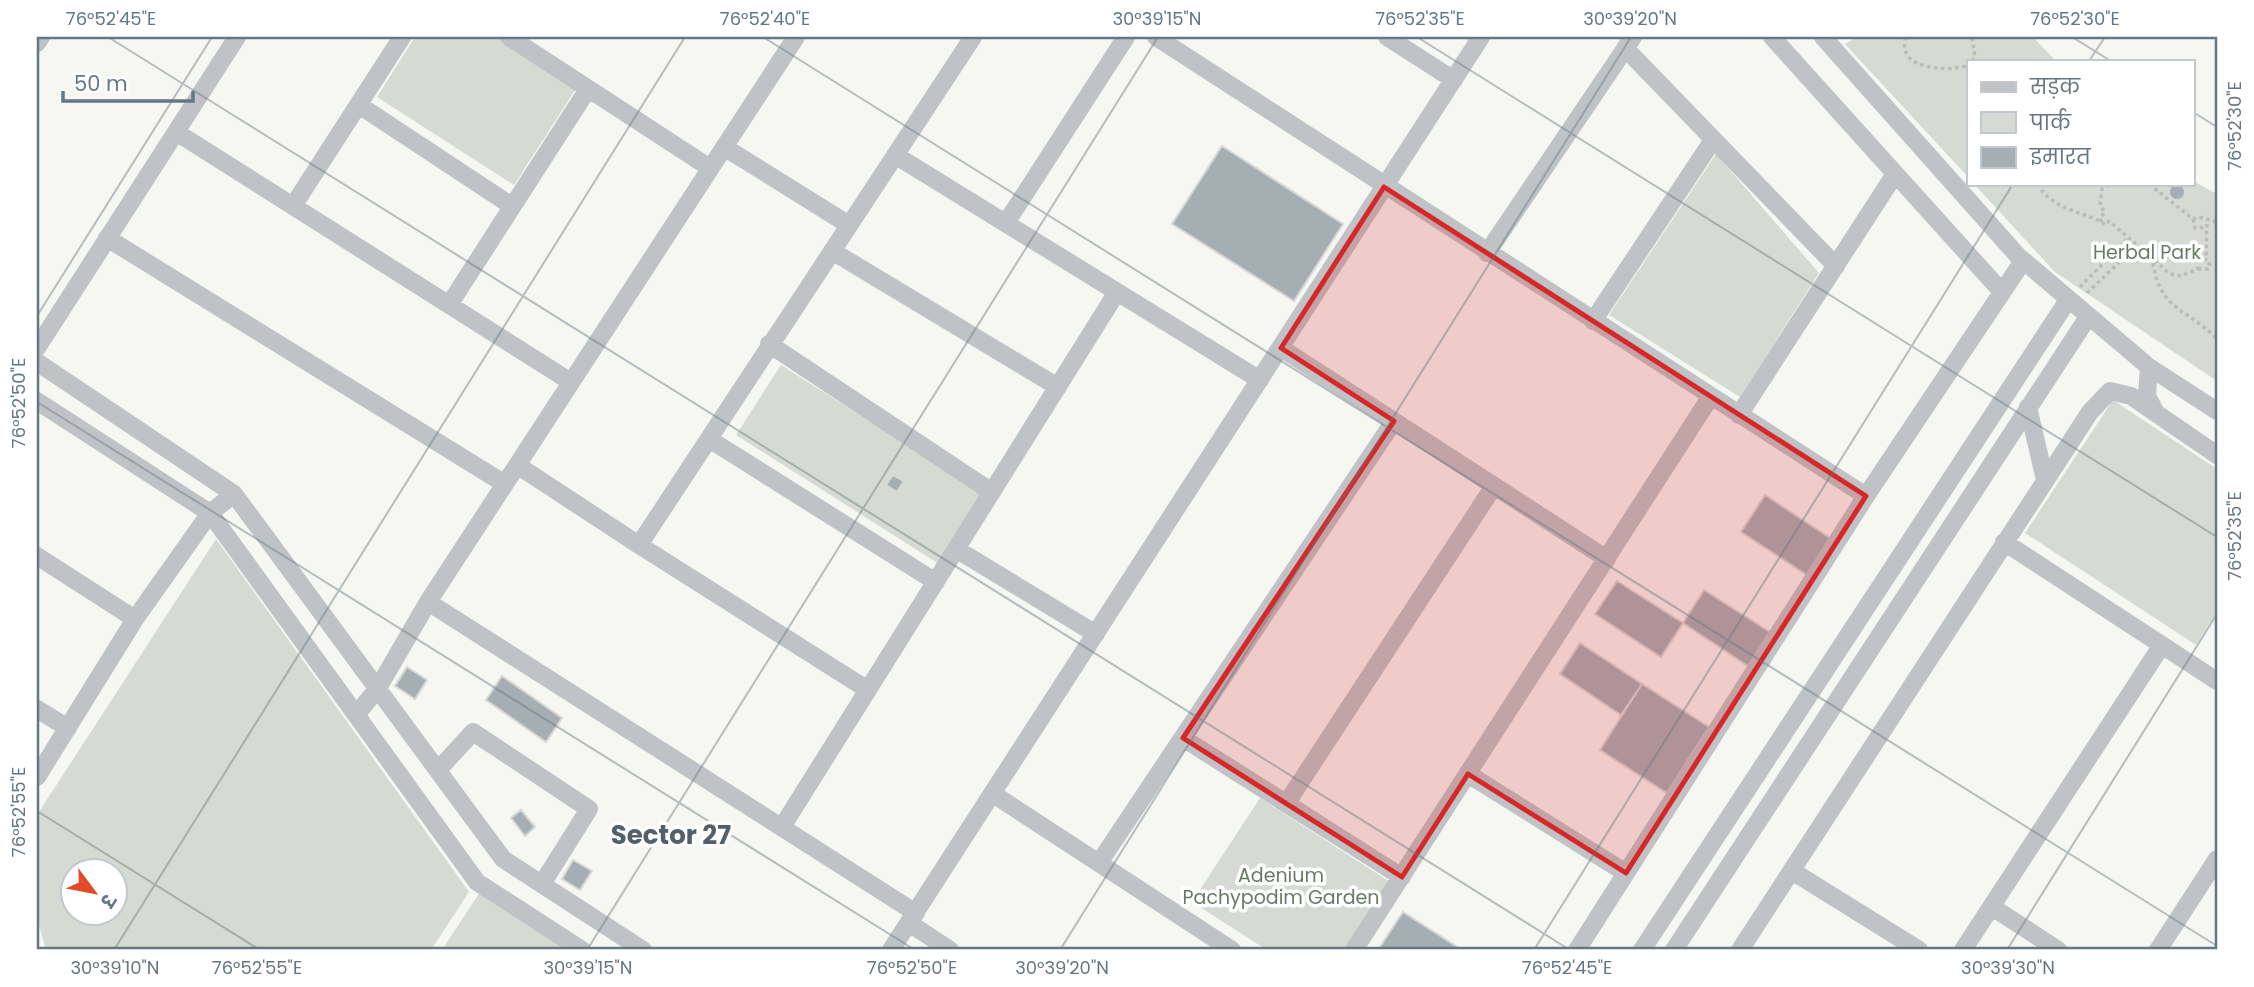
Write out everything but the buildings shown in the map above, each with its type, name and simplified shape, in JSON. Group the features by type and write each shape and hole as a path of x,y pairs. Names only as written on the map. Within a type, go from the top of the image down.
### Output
{"street":[{"path":"37,43 41,37"},
{"path":"37,348 237,37"},
{"path":"293,206 402,37"},
{"path":"509,37 710,168"},
{"path":"356,715 378,688 428,602 796,37"},
{"path":"639,545 973,37"},
{"path":"1006,223 1126,37"},
{"path":"1156,37 1384,187 1866,496"},
{"path":"1387,37 1454,80"},
{"path":"891,950 1481,37"},
{"path":"1772,37 2002,292"},
{"path":"1823,37 2023,261 2149,367 2217,411"},
{"path":"1487,253 1629,42 1713,140 1836,266"},
{"path":"449,305 588,89"},
{"path":"359,105 512,206"},
{"path":"176,132 571,382"},
{"path":"1593,321 1713,140"},
{"path":"724,148 849,226"},
{"path":"895,155 1259,380"},
{"path":"1740,415 1895,174"},
{"path":"107,237 505,484"},
{"path":"832,251 1058,387"},
{"path":"1577,950 1866,496 2023,261"},
{"path":"782,827 1117,292"},
{"path":"1674,950 2028,407 2077,308"},
{"path":"1642,950 2077,308"},
{"path":"769,344 992,492"},
{"path":"1280,348 1606,559"},
{"path":"37,362 234,494 503,859 643,950"},
{"path":"2149,367 2147,396 2158,416"},
{"path":"1740,950 2090,412 2110,391 2131,396 2217,455"},
{"path":"1354,950 1711,397"},
{"path":"37,401 210,513 477,881 582,950"},
{"path":"2028,407 2045,480"},
{"path":"1099,863 1394,421"},
{"path":"709,439 936,582"},
{"path":"517,465 868,690"},
{"path":"1286,804 1494,486"},
{"path":"37,777 135,619 210,513 234,494"},
{"path":"2004,542 2217,681"},
{"path":"956,549 1096,634"},
{"path":"37,556 135,619"},
{"path":"428,602 782,827 912,918 950,950"},
{"path":"1963,950 2162,645"},
{"path":"37,709 68,727"},
{"path":"438,770 473,732 589,809 542,884"},
{"path":"1183,738 1402,877"},
{"path":"1468,774 1626,873"},
{"path":"993,794 1232,950"},
{"path":"2158,950 2217,859"},
{"path":"1793,871 1919,950"},
{"path":"1992,907 2058,950"}],"path":[{"path":"1906,37 1908,53 1917,63 1938,69 1967,65"},
{"path":"1972,37 1975,57 1978,60"},
{"path":"2038,186 2054,201 2080,216 2106,225 2109,221"},
{"path":"2101,186 2100,205 2109,221 2170,274 2181,276 2198,269 2208,269 2207,220"},
{"path":"2152,186 2193,219 2195,228 2207,228"},
{"path":"2101,222 2100,217 2105,213"},
{"path":"2193,219 2199,217 2217,222"},
{"path":"2077,308 2128,238"},
{"path":"2077,308 2136,246"},
{"path":"2198,269 2198,261 2207,259"},
{"path":"2153,261 2156,285 2165,300 2203,325 2217,339"}],"highlighted area":[{"path":"1384,187 1866,496 1626,873 1468,774 1402,877 1183,738 1394,421 1281,348"}],"green space":[{"path":"415,37 499,37 577,87 514,185 377,97"},
{"path":"1857,37 2033,37 2055,60 1967,60 1967,176 1845,44"},
{"path":"1716,154 1819,273 1740,397 1609,315"},
{"name":"Herbal Park","path":"2194,182 2217,194 2217,381 2055,272 1976,186 2194,186"},
{"path":"781,365 984,494 939,564 736,435"},
{"path":"2113,400 2217,469 2217,612 2196,645 2025,533"},
{"path":"216,539 469,892 431,950 46,950 37,918 37,815"},
{"name":"Adenium Pachypodim Garden","path":"1260,798 1390,882 1346,950 1267,950 1192,902"},
{"path":"480,892 569,950 442,950"}],"district":[{"name":"Sector 27","path":"671,835"}]}
